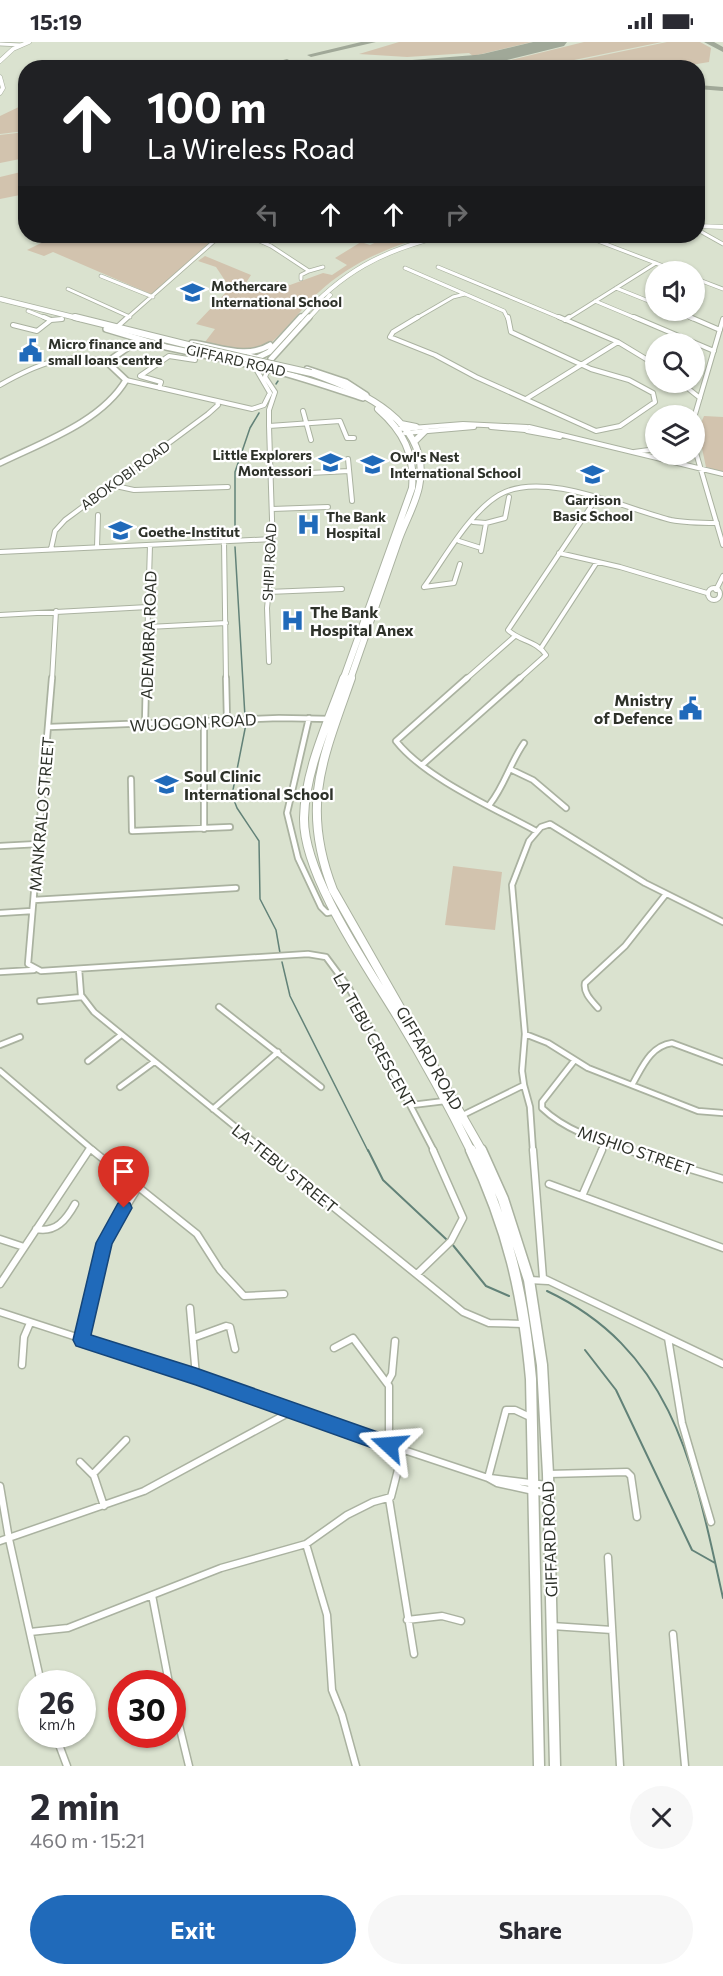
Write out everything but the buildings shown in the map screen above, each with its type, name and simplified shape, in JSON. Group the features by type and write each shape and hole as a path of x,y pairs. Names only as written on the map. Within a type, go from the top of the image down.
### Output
{"main road":[{"path":"0,61 21,45 29,42"},
{"path":"0,77 3,88 0,93"},
{"path":"705,226 723,225"},
{"path":"256,369 251,365 252,361 269,352 331,288 356,269 388,252 418,243"},
{"path":"268,369 273,366 272,360 327,298 348,279 388,256 431,243"},
{"name":"GIFFARD ROAD","path":"0,302 310,375 364,396"},
{"name":"GIFFARD ROAD","path":"0,302 106,329 272,360 332,376 355,386 414,442 421,473 418,488 332,719 312,766 304,819 309,849 315,867 336,911 474,1155 493,1198 509,1247 525,1324 531,1379 539,1766"},
{"name":"GIFFARD ROAD","path":"106,329 132,341 143,341 251,365"},
{"path":"191,346 256,352 266,348 291,329"},
{"path":"0,463 98,410 119,393 126,380 107,362 132,341"},
{"name":"GIFFARD ROAD","path":"256,369 268,369 364,396"},
{"path":"403,430 416,427"},
{"name":"GIFFARD ROAD","path":"403,430 412,458 414,472 412,488 332,719 314,809 314,831 321,862 333,890 485,1156 503,1198 529,1280 542,1365 548,1484 555,1766"},
{"path":"414,442 426,430"}],"street":[{"path":"0,44 21,45"},
{"path":"705,232 723,244"},
{"path":"116,328 212,243"},
{"path":"264,243 309,271"},
{"path":"603,243 651,261"},
{"path":"301,279 301,275 323,267"},
{"path":"438,267 618,342 645,358"},
{"path":"405,268 465,294 504,311 511,332 580,364 645,387 653,393 656,402 610,432 596,432 435,355 390,338 393,332 453,297 465,294"},
{"path":"565,320 645,270"},
{"path":"101,276 153,297"},
{"path":"705,282 723,288"},
{"path":"616,288 645,299"},
{"path":"68,289 130,317"},
{"path":"595,301 714,351"},
{"path":"28,310 51,320 62,319"},
{"path":"698,405 723,319"},
{"path":"13,325 37,331 51,320"},
{"path":"698,321 720,330"},
{"path":"526,399 618,342"},
{"path":"159,388 161,382 140,376 170,355 195,360"},
{"path":"0,385 36,366 58,358 86,356 107,362"},
{"path":"126,380 248,408 264,405 270,392 256,369"},
{"name":"SHIPI ROAD","path":"268,369 265,377 275,392 269,410 273,539 268,592 269,662"},
{"path":"694,393 700,398"},
{"path":"203,398 215,404 212,410"},
{"name":"ABOKOBI ROAD","path":"51,549 55,531 59,525 212,410 218,405 214,400"},
{"path":"303,411 311,440"},
{"path":"269,426 340,420 347,438 354,438"},
{"path":"416,427 463,424 527,429 723,474"},
{"path":"403,430 476,427 527,429"},
{"path":"630,453 645,451"},
{"path":"348,459 352,501"},
{"path":"701,465 723,545"},
{"path":"271,476 349,471"},
{"path":"111,485 134,490 228,487"},
{"path":"460,564 454,582 424,587 488,504 499,495 521,487 554,488 673,520 717,523"},
{"path":"473,522 486,524 505,518 509,497"},
{"path":"422,765 546,655 541,648 515,636 508,630 596,500"},
{"path":"272,509 328,507"},
{"path":"97,547 98,516"},
{"path":"459,541 481,550 486,524"},
{"path":"0,552 273,539"},
{"path":"224,541 227,720"},
{"name":"ADEMBRA ROAD","path":"146,724 150,545"},
{"path":"559,554 597,562 707,593 712,598 722,597 721,593 716,590 710,590 707,593"},
{"path":"541,648 597,562"},
{"path":"716,590 723,576"},
{"path":"268,592 342,589"},
{"path":"0,615 148,607"},
{"name":"MANKRALO STREET","path":"34,970 28,964 49,727 56,611"},
{"path":"148,627 226,623"},
{"path":"515,636 396,741 422,765 536,831"},
{"path":"309,718 287,813 297,858 321,907 327,913 336,911"},
{"name":"WUOGON ROAD","path":"49,727 227,720 332,719"},
{"path":"204,721 204,829"},
{"path":"490,804 503,787 513,759 524,743"},
{"path":"510,769 525,775 543,787 566,808"},
{"path":"131,778 132,831 230,827"},
{"path":"723,922 666,894 550,824 536,831 522,855 512,885 525,1034 522,1071 530,1107 541,1275 548,1281 723,1364"},
{"path":"0,846 38,844"},
{"path":"34,900 236,888"},
{"path":"598,1008 588,997 584,987 585,983 625,946 666,894"},
{"path":"0,913 32,911"},
{"name":"LA TEBU CRESCENT","path":"79,969 308,954 326,957 342,980 412,1105 434,1148 463,1218 456,1235 417,1274"},
{"path":"0,972 79,969 82,997 40,1001"},
{"name":"LA-TEBU STREET","path":"82,997 94,1012 121,1035 463,1311 481,1321 525,1324"},
{"path":"219,1007 321,1087"},
{"path":"525,1034 545,1042 574,1061 632,1085 698,1111 723,1113"},
{"path":"88,1061 121,1035"},
{"path":"0,1045 20,1037"},
{"path":"632,1085 655,1047 664,1043 672,1043 723,1062"},
{"path":"213,1109 278,1052"},
{"name":"MISHIO STREET","path":"574,1061 542,1102 542,1108 551,1119 605,1142 723,1179"},
{"path":"120,1087 154,1062"},
{"path":"0,1071 202,1239 220,1270 244,1296 284,1294"},
{"path":"463,1115 524,1085"},
{"path":"412,1105 445,1101"},
{"path":"582,1196 605,1142"},
{"path":"0,1284 90,1148"},
{"path":"549,1185 723,1248"},
{"path":"82,1340 104,1243 139,1186"},
{"path":"36,1229 52,1230 63,1225 75,1204"},
{"path":"0,1239 24,1247"},
{"path":"529,1280 548,1281"},
{"path":"190,1308 196,1376"},
{"path":"0,1312 196,1376 290,1412 488,1478 497,1483 533,1488 627,1472 631,1476 637,1517"},
{"path":"22,1365 24,1337 30,1323"},
{"path":"193,1338 226,1326 230,1327 235,1349"},
{"path":"334,1348 353,1338 387,1383 390,1390 389,1445"},
{"path":"668,1338 682,1423 711,1522"},
{"path":"387,1383 392,1374 395,1341"},
{"path":"488,1478 499,1443 502,1415 506,1410 515,1410 532,1418"},
{"path":"0,1541 144,1491 290,1412"},
{"path":"93,1474 126,1440"},
{"path":"30,1632 68,1628 221,1568 306,1544 347,1515 373,1502 389,1499 393,1494 403,1450"},
{"path":"80,1462 93,1474 104,1506"},
{"path":"0,1486 9,1539 38,1670"},
{"path":"389,1499 414,1654"},
{"path":"306,1544 327,1615 332,1690 342,1715 356,1766"},
{"path":"608,1557 620,1766"},
{"path":"152,1595 167,1670"},
{"path":"408,1620 442,1616 461,1621"},
{"path":"552,1626 612,1630"},
{"path":"674,1634 685,1766"},
{"path":"60,1748 67,1766"},
{"path":"185,1748 189,1766"}],"shaded area":[{"path":"399,42 532,42 473,56 469,53 407,57 359,54"},
{"path":"584,42 662,42 574,60 511,60"},
{"path":"667,42 700,42 711,48 709,62 705,63 705,60 581,60"},
{"path":"18,107 18,132 0,134 0,116"},
{"path":"18,133 18,159 0,163 0,135"},
{"path":"18,173 18,195 0,199 0,177"},
{"path":"41,243 209,243 153,295 53,252 44,256 27,250"},
{"path":"359,243 370,245 406,243 370,257 343,273 319,292 276,338 263,348 242,350 205,342 215,329 196,324 230,288 216,267 198,261 205,256 251,275 244,286 261,290 277,281 290,285 323,273 332,275 347,265 335,258"},
{"path":"705,416 723,417 723,472 706,467"},
{"path":"453,866 502,872 495,930 445,925"}],"waterway":[{"path":"235,539 235,472 250,428 259,413"},
{"path":"235,547 245,717"},
{"path":"246,724 232,795 237,808 259,841 260,899 276,930 280,953"},
{"path":"282,962 290,996 368,1151"},
{"path":"368,1150 383,1180 446,1239"},
{"path":"452,1244 486,1286 509,1296"},
{"path":"547,1291 590,1317 625,1347 652,1382 673,1420 689,1462 702,1506 723,1598"},
{"path":"585,1350 616,1390 692,1550 715,1563"}],"taxiway":[{"path":"311,55 372,42"},
{"path":"708,42 723,50"},
{"path":"437,60 500,55"},
{"path":"705,88 723,89"}],"runway":[{"path":"481,60 557,42"}],"place":[{"name":"Mothercare International School","path":"193,293"},
{"name":"Micro finance and small loans centre","path":"30,351"},
{"name":"Little Explorers Montessori","path":"330,462"},
{"name":"Owl's Nest International School","path":"372,464"},
{"name":"Garrison Basic School","path":"593,475"},
{"name":"The Bank Hospital","path":"308,524"},
{"name":"Goethe-Institut","path":"120,531"},
{"name":"The Bank Hospital Anex","path":"292,620"},
{"name":"Mnistry of Defence","path":"691,708"},
{"name":"Soul Clinic International School","path":"166,784"}],"route":[{"path":"124,1208 104,1243 82,1340 196,1376 290,1412 389,1445"}]}
